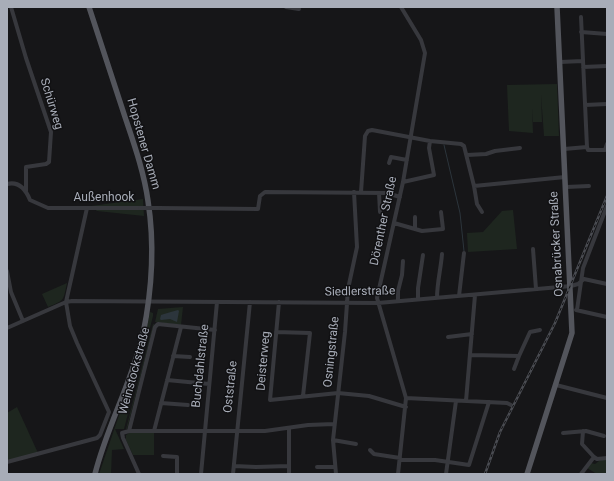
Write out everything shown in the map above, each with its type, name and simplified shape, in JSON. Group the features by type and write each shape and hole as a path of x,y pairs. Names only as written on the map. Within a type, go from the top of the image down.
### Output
{"main road":[{"name":"Hopstener Damm","path":"89,7 142,168 148,200 152,261 149,301 134,365 104,443 95,474"},
{"name":"Osnabrücker Straße","path":"527,474 572,333 574,310 570,286 557,7"}],"street":[{"name":"Schürweg","path":"11,7 26,58 51,132 49,162 46,164 26,167 26,191"},
{"path":"286,7 298,9"},
{"name":"Dörenther Straße","path":"398,474 406,398 378,303 378,294 403,182 425,53 421,40 402,7"},
{"path":"580,17 587,147"},
{"path":"581,32 607,34"},
{"path":"560,62 583,61"},
{"path":"583,68 607,66"},
{"path":"585,105 607,104"},
{"path":"361,192 365,136 368,131 372,130 430,141 460,144 464,146 467,155 477,204 482,212"},
{"path":"403,182 434,175 429,148 430,141"},
{"path":"564,149 587,147 588,150 605,150 607,144"},
{"path":"467,155 486,154 495,150 520,148"},
{"name":"Dörenther Straße","path":"390,163 391,157 407,160"},
{"path":"474,186 565,177"},
{"name":"Außenhook","path":"7,184 16,184 26,191 30,200 48,208 258,209 260,196 265,192 354,192"},
{"path":"566,187 589,186"},
{"path":"354,192 387,193 400,197"},
{"name":"Osningstraße","path":"336,474 333,440 334,424 345,332 348,289 357,247 354,192"},
{"path":"380,193 380,212"},
{"name":"Osnabrücker Straße","path":"574,310 582,280 582,268 607,206"},
{"path":"7,462 97,438 100,435 108,416 108,408 70,326 66,302 87,208"},
{"path":"394,223 422,231 443,230 441,212"},
{"path":"415,217 415,229"},
{"path":"602,220 607,222"},
{"path":"532,249 536,289"},
{"path":"459,296 464,253"},
{"path":"438,298 437,288 442,254"},
{"path":"418,299 418,288 424,255"},
{"path":"398,301 398,291 402,275 403,261"},
{"path":"7,271 11,292 23,321"},
{"path":"570,286 578,284 584,279 607,284"},
{"name":"Siedlerstraße","path":"66,302 149,301 378,303 570,286"},
{"path":"466,401 475,295"},
{"path":"7,328 66,302"},
{"name":"Buchdahlstraße","path":"201,474 217,302"},
{"name":"Oststraße","path":"233,474 250,302"},
{"name":"Deisterweg","path":"279,302 270,400 338,393 369,396 406,407"},
{"path":"574,310 607,317"},
{"name":"Weinstockstraße","path":"129,431 155,327 158,324 215,330"},
{"path":"154,431 181,327"},
{"path":"514,369 530,332 540,330"},
{"path":"276,332 310,333 303,396"},
{"path":"448,336 472,334"},
{"path":"471,355 519,356"},
{"path":"173,356 190,357"},
{"path":"167,380 209,384"},
{"path":"556,386 607,398"},
{"path":"406,398 507,403 511,405"},
{"path":"446,474 456,401"},
{"path":"370,450 374,454 400,459 435,460 469,465 489,402"},
{"path":"161,403 188,405"},
{"path":"139,474 122,433 129,431 265,431 308,425 334,424"},
{"path":"289,428 289,474"},
{"path":"563,433 583,432 604,436"},
{"path":"583,432 582,444 597,459 607,458"},
{"path":"333,440 356,444"},
{"path":"163,456 177,457 177,474"},
{"path":"581,474 594,457"},
{"path":"234,466 289,466"},
{"path":"317,467 335,467"}],"shaded area":[{"path":"557,84 559,136 544,136 541,94 542,122 533,122 532,108 533,133 509,131 507,85"},
{"path":"143,199 144,216 97,211 91,206"},
{"path":"513,210 517,249 468,252 467,233 483,232 502,211"},
{"path":"67,283 64,297 58,303 48,307 42,294"},
{"path":"183,307 181,325 155,322 158,309"},
{"path":"178,310 177,322 170,319 160,319 161,315"},
{"path":"150,312 153,313 153,316 124,429 115,429 124,449 112,450 111,474 99,474 143,345"},
{"path":"153,324 154,324 126,429"},
{"path":"17,407 38,453 7,462 7,413"},
{"path":"129,433 154,433 154,455 133,455 126,440 126,435"},
{"path":"607,458 607,474 597,474 587,468 591,463 595,464"}],"waterway":[{"path":"444,145 460,213 464,251"}],"railway":[{"path":"485,474 500,432 555,323 607,196"}]}
